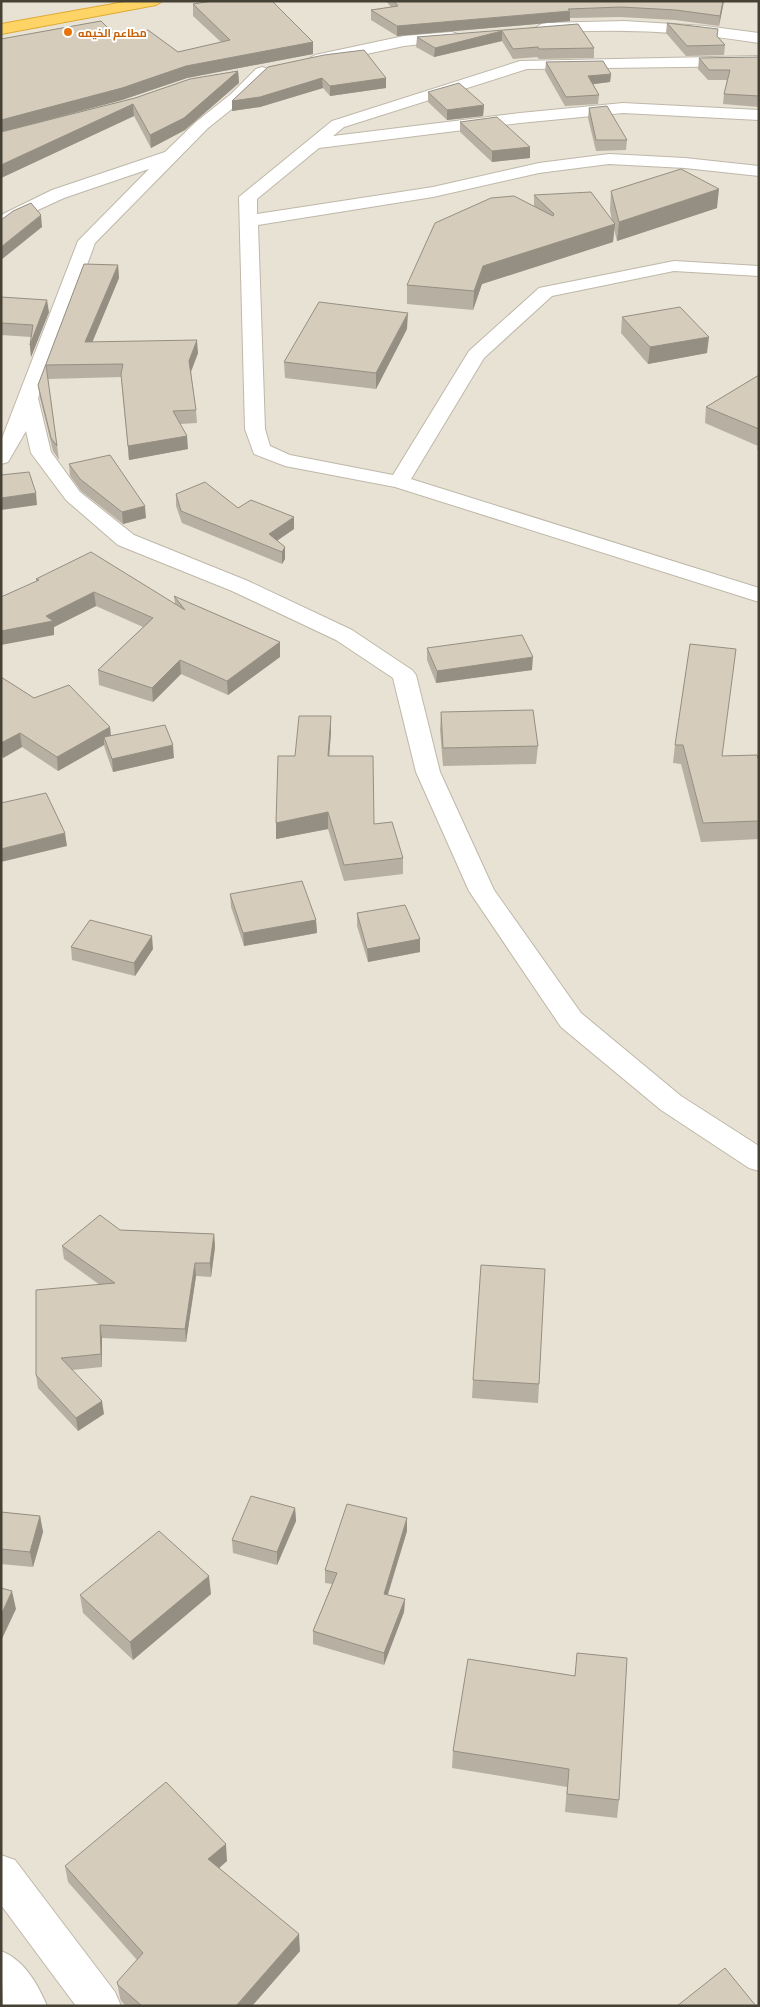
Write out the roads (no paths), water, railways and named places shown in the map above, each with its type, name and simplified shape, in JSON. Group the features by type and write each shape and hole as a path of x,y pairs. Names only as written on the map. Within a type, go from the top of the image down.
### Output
{"highway":[{"path":"1,20 104,1"},
{"path":"1,29 156,1"}],"street":[{"path":"525,30 620,24 675,27 759,38"},
{"path":"297,64 404,41 470,35"},
{"path":"759,61 526,64 338,124 248,197 255,429 261,450 285,460 399,482 759,595"},
{"path":"1,458 12,440 87,241 202,126 271,70 234,77"},
{"path":"314,144 520,118 623,108 759,115"},
{"path":"1,222 58,194 175,154"},
{"path":"249,221 433,192 538,168 609,159 685,163 759,171"},
{"path":"399,482 476,356 546,292 602,278 674,266 759,271"},
{"path":"28,398 42,452 73,496 126,540 240,586 344,636 404,675 428,772 482,890 571,1020 671,1103 759,1160"},
{"path":"1,1873 101,2006"},
{"path":"1,1970 26,2006"}],"place":[{"name":"مطاعم الخيمه","path":"68,32"}]}
